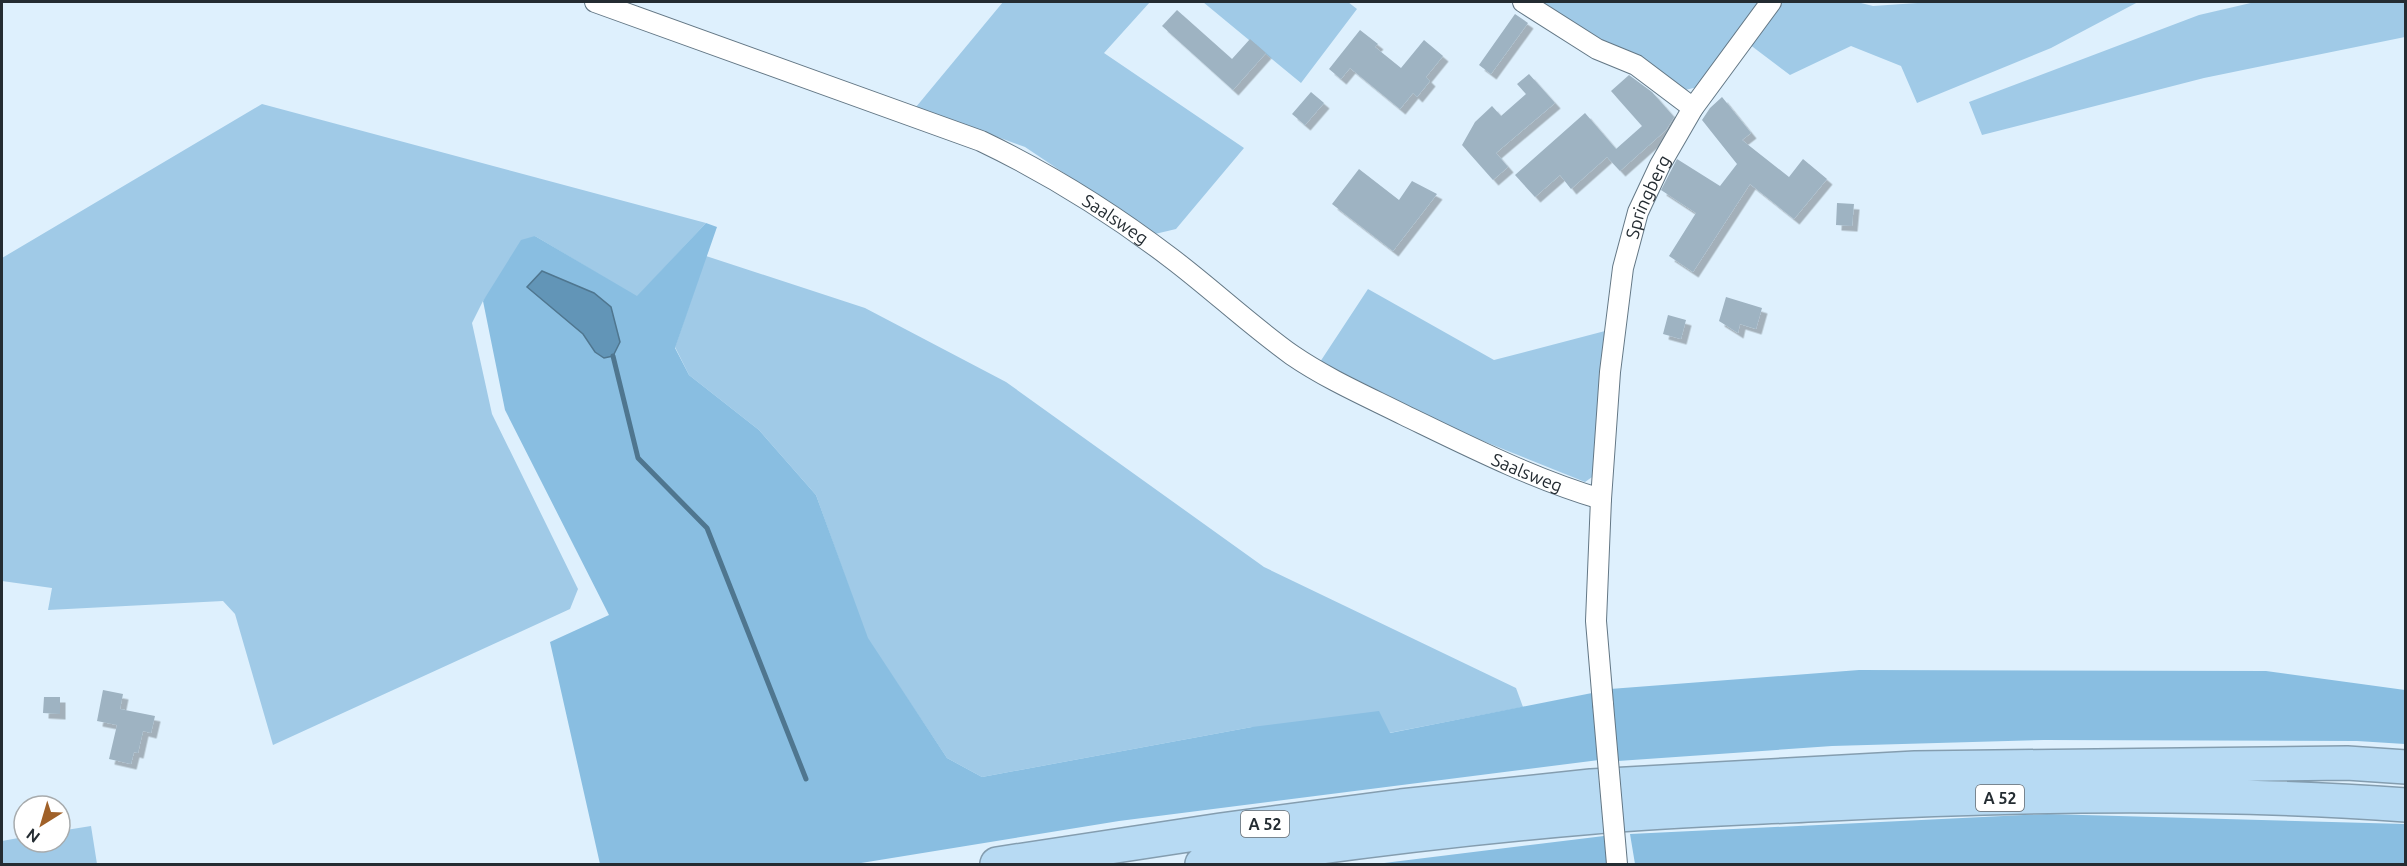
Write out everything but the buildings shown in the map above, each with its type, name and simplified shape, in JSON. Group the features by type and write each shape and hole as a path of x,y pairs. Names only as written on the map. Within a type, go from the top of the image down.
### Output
{"highway":[{"name":"A 52","path":"997,864 1300,819 1591,786 1916,768 2347,763 2406,767"},
{"name":"A 52","path":"1202,864 1403,837 1595,817 1764,807 1916,800 2168,795 2406,805"}],"street":[{"name":"Saalsweg","path":"595,2 981,141 1020,159 1074,191 1170,257 1292,355 1328,377 1459,441 1578,492 1601,496"},
{"path":"1523,2 1597,49 1636,65 1694,108"},
{"name":"Springberg","path":"1601,496 1611,372 1623,268 1638,212 1660,165 1694,108 1771,2"},
{"path":"1601,496 1596,621 1617,864"}],"shaded area":[{"path":"1003,2 1150,2 1104,53 1244,148 1176,229 1155,234 1025,147 916,107"},
{"path":"1203,2 1348,2 1357,9 1301,83"},
{"path":"1541,2 1761,2 1698,87 1685,90 1538,7"},
{"path":"1780,2 1857,2 1873,6 1932,2 2138,2 2051,48 1917,103 1901,66 1851,46 1790,75 1745,41"},
{"path":"2255,2 2405,2 2405,37 2204,78 1982,135 1969,102 2199,15"},
{"path":"262,104 706,223 637,297 535,236 483,301 472,323 492,414 578,589 570,609 273,745 235,614 223,601 48,610 52,588 2,581 2,258"},
{"path":"706,223 717,227 675,348 689,375 759,430 816,495 868,638 947,758 982,777 1252,727 1379,711 1390,733 1592,693 1599,760 1119,821 855,864 600,864 550,642 609,615 505,410 483,301 521,240 535,236 637,296"},
{"path":"706,256 865,308 1006,382 1264,567 1516,688 1523,707 1389,733 1252,727 982,777 947,758 867,638 816,495 759,430 689,375 675,347"},
{"path":"542,271 594,293 611,307 620,342 613,356 604,358 595,352 583,334 527,287"},
{"path":"1368,289 1494,360 1605,331 1595,475 1585,482 1468,435 1320,362"},
{"path":"1859,670 2266,671 2405,690 2405,744 2357,741 2044,740 1832,746 1618,761 1610,689"},
{"path":"2047,814 2405,824 2405,864 1635,864 1630,834"},
{"path":"91,826 97,864 2,864 2,841 12,839 12,854 72,854 72,829"},
{"path":"1604,836 1608,864 1376,864"}],"waterway":[{"path":"613,356 638,458 707,528 806,779"}]}
